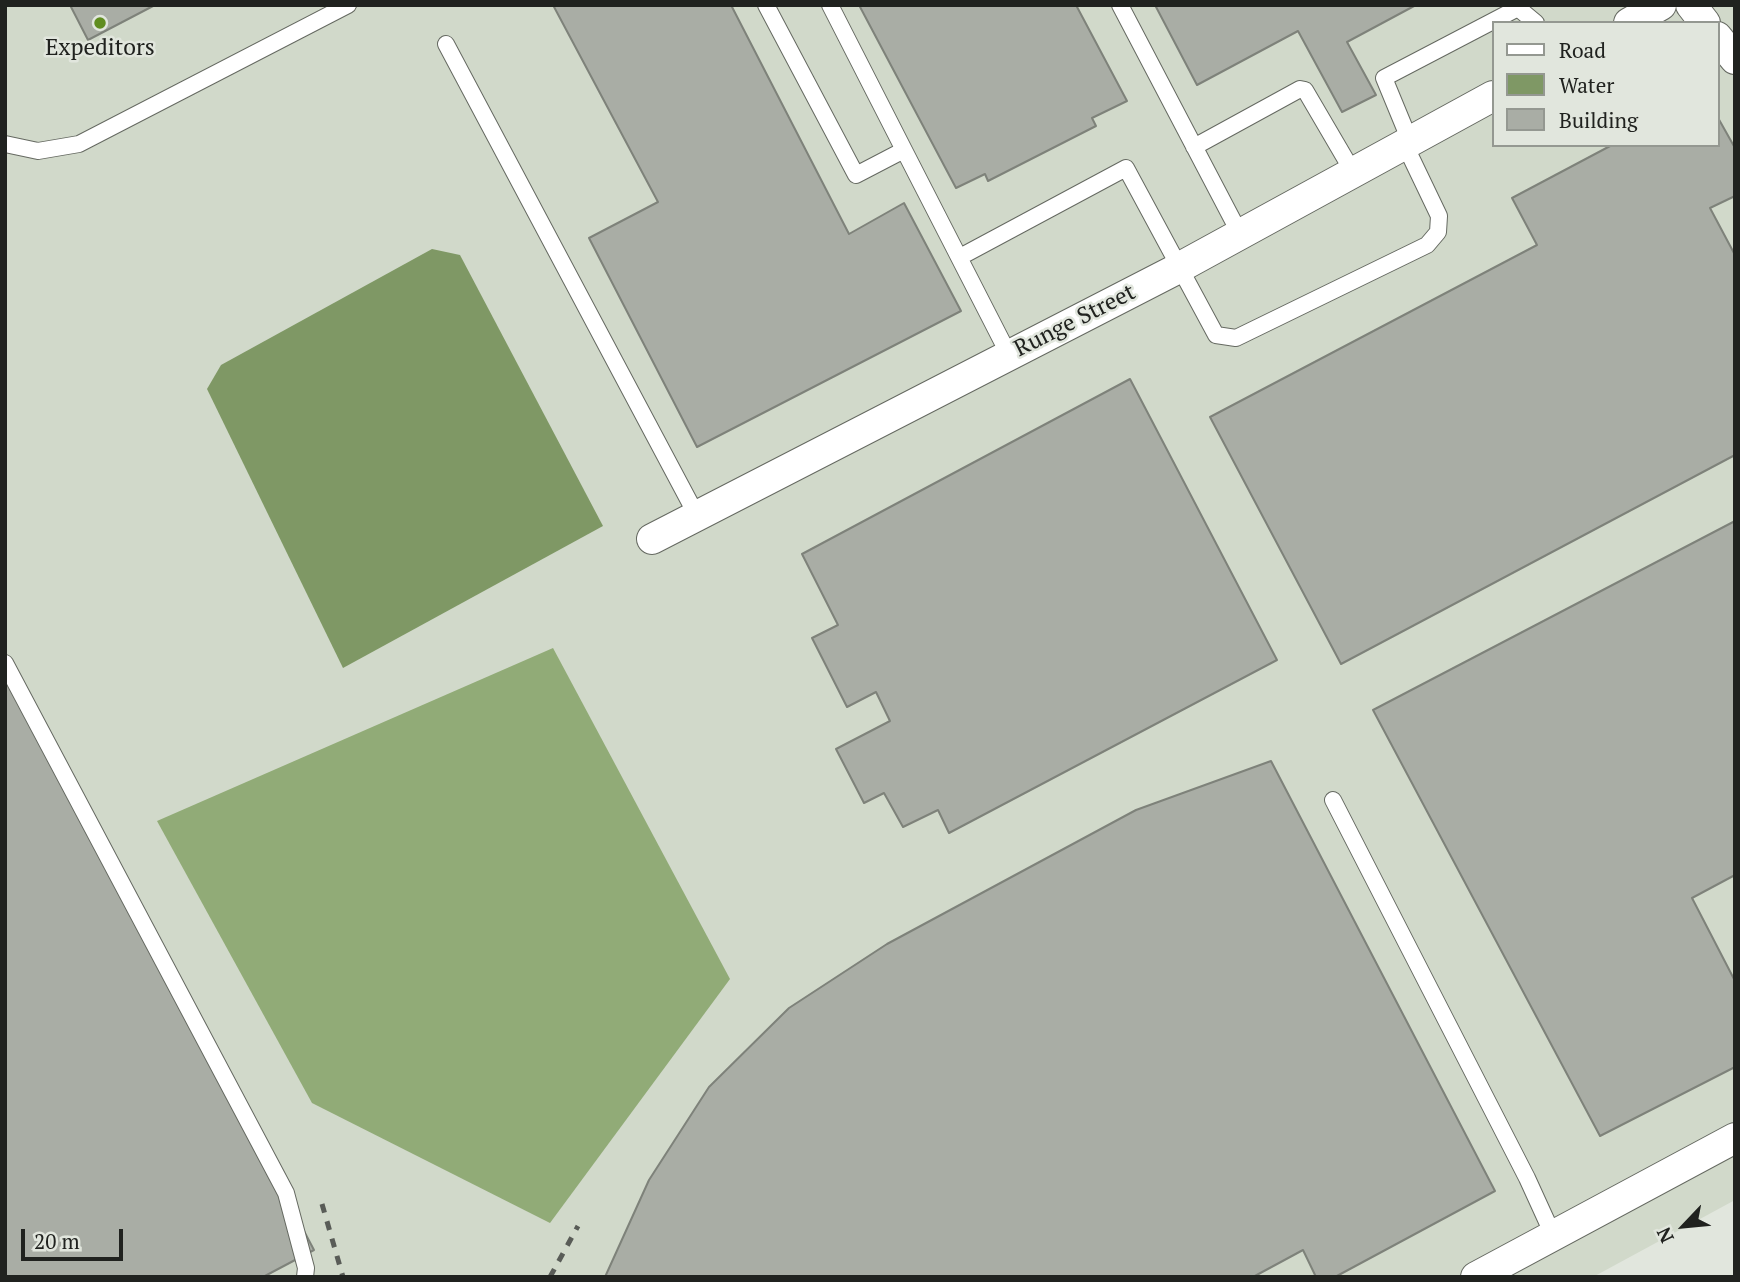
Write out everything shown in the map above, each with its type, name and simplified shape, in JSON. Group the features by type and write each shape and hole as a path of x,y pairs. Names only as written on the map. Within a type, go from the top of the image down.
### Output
{"street":[{"path":"1633,21 1661,5"},
{"path":"1691,5 1703,21"},
{"path":"1719,39 1735,59"},
{"name":"Runge Street","path":"652,539 1180,267 1492,97"},
{"path":"1476,1277 1735,1138"}],"lane":[{"path":"5,144 38,151 79,144 348,5"},
{"path":"766,5 856,175 904,150"},
{"path":"830,5 1009,355"},
{"path":"1120,5 1240,234"},
{"path":"1493,21 1518,8 1534,21"},
{"path":"960,257 1126,168 1216,335 1236,338 1427,245 1438,232 1439,216 1384,78 1492,22"},
{"path":"446,44 696,516"},
{"path":"1194,146 1300,89 1305,90 1353,172"},
{"path":"5,663 286,1193 306,1268 305,1277"},
{"path":"1333,800 1527,1178 1553,1235"}],"shaded area":[{"path":"5,5 1735,5 1735,1200 1593,1277 5,1277"},
{"path":"553,648 730,979 550,1223 312,1103 157,821"}],"water":[{"path":"432,249 460,255 603,526 343,668 207,389 221,365"}],"building":[{"name":"Expeditors","path":"70,5 155,5 88,40"},
{"path":"553,5 731,5 849,234 904,203 961,311 697,447 589,238 658,202"},
{"path":"859,5 1076,5 1127,101 1092,118 1096,126 988,181 985,174 956,188"},
{"path":"1155,5 1416,5 1347,42 1376,95 1342,112 1298,31 1197,85"},
{"path":"1719,120 1735,148 1735,196 1710,208 1735,255 1735,455 1341,664 1210,417 1537,245 1512,198 1608,147 1719,147"},
{"path":"1130,379 1277,660 949,833 938,810 903,827 884,793 864,803 836,749 890,721 876,692 847,707 812,638 838,625 802,554"},
{"path":"1735,521 1735,875 1692,898 1735,981 1735,1067 1600,1136 1373,710"},
{"path":"5,665 314,1250 263,1277 5,1277"},
{"path":"1271,761 1495,1191 1335,1277 1316,1277 1303,1250 1253,1277 605,1277 649,1180 709,1087 789,1008 887,944 1136,810"}],"railway":[{"path":"322,1204 343,1277"},
{"path":"550,1277 578,1226"}],"place":[{"name":"Expeditors","path":"100,23"}]}
